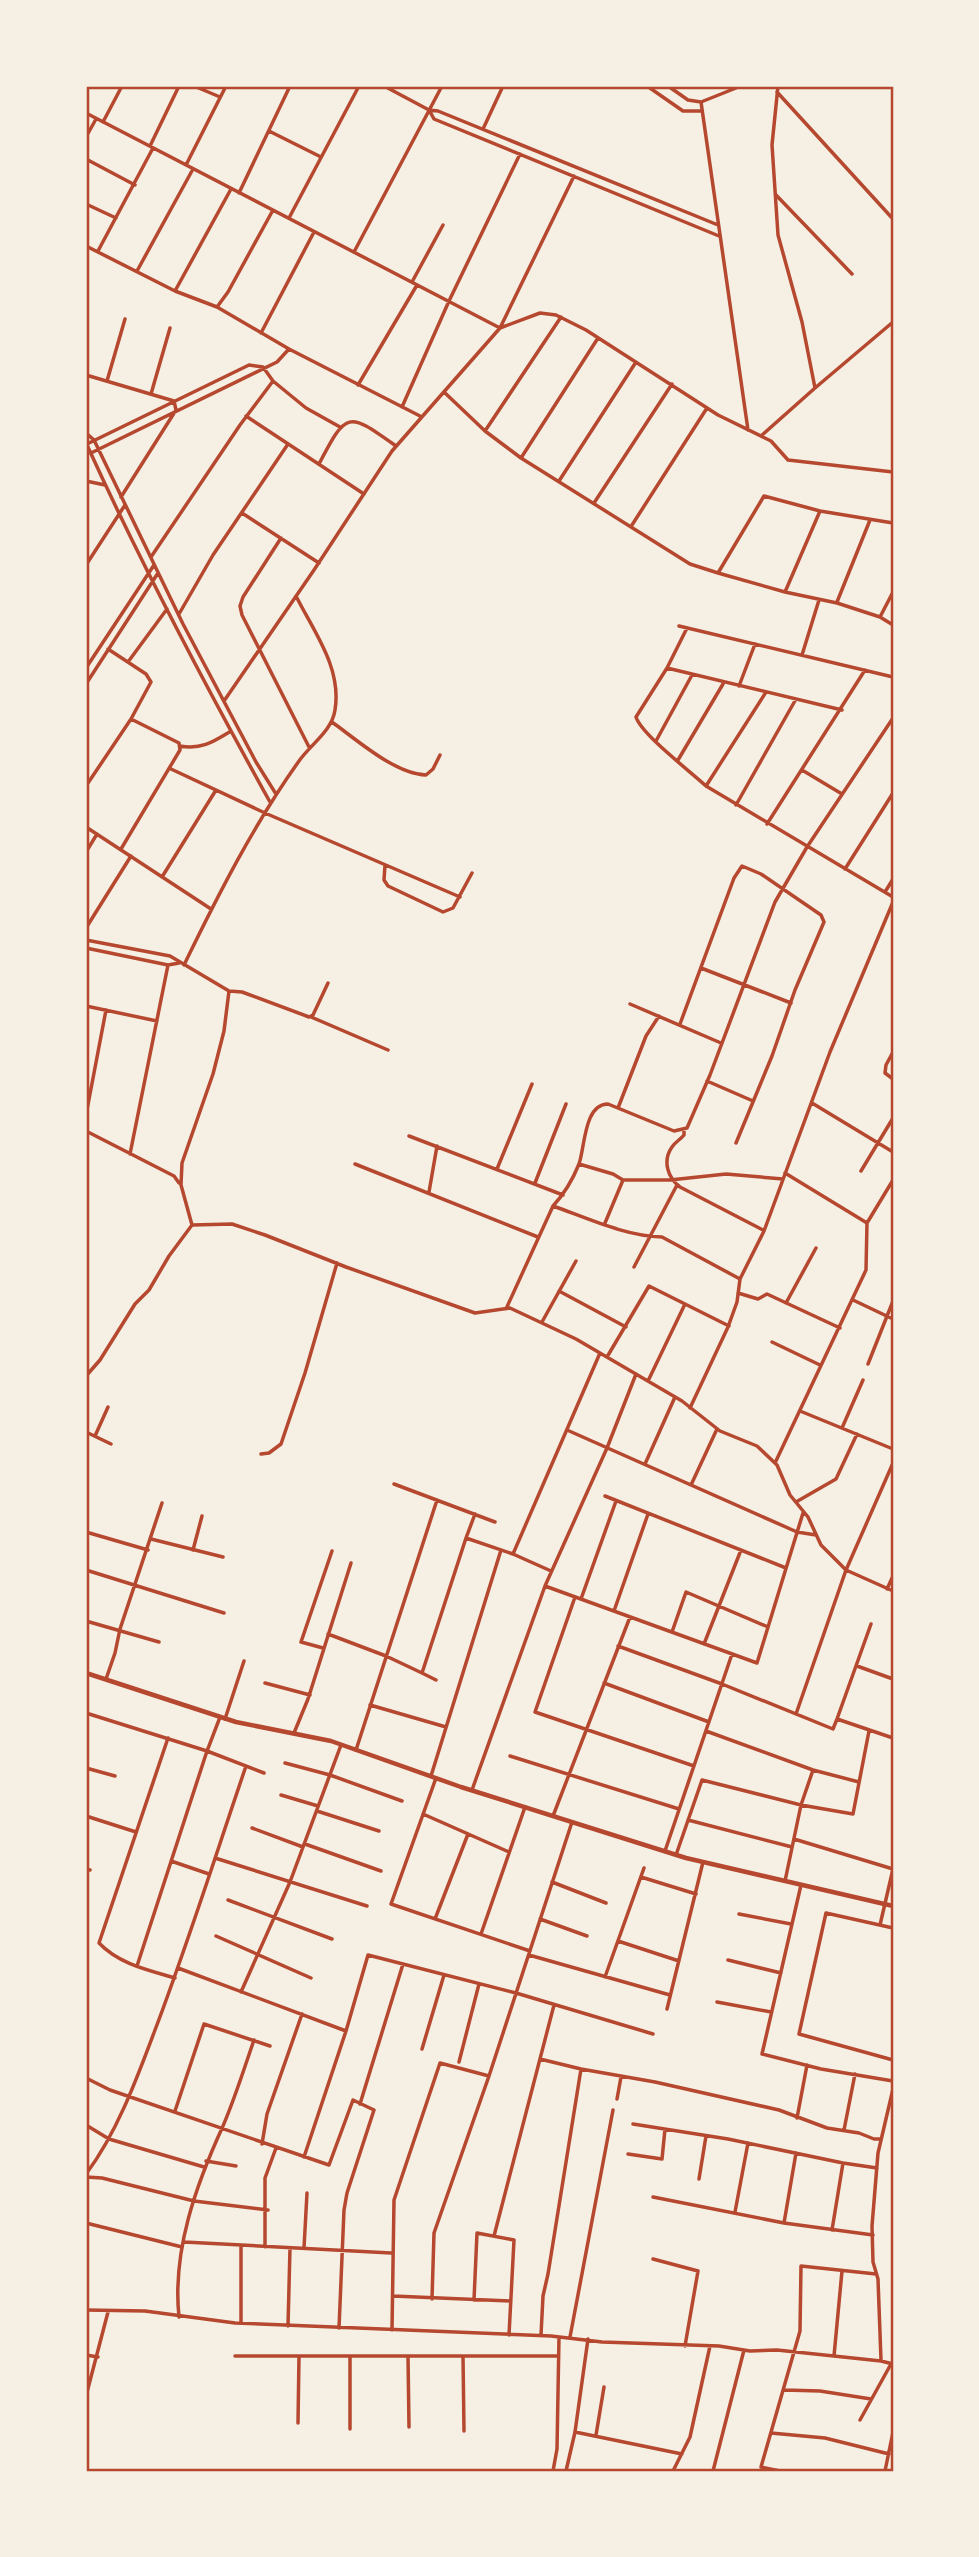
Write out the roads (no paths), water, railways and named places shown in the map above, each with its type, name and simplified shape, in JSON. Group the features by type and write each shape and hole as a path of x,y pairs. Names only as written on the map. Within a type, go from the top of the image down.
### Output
{"street":[{"path":"103,122 122,86"},
{"path":"97,252 135,185 179,86"},
{"path":"194,86 220,97"},
{"path":"186,165 226,86"},
{"path":"239,193 290,86"},
{"path":"289,218 359,86"},
{"path":"384,86 429,110 438,111 718,225"},
{"path":"354,252 442,86"},
{"path":"483,130 503,86"},
{"path":"647,86 683,111 702,111"},
{"path":"668,86 688,100 701,102 741,86"},
{"path":"778,86 772,145 778,234 802,322 815,388"},
{"path":"777,92 893,219"},
{"path":"701,102 748,430"},
{"path":"429,110 434,119 719,236"},
{"path":"86,113 500,328 540,313 561,317 707,408 771,441 788,460 893,472"},
{"path":"86,137 96,119"},
{"path":"269,131 321,157"},
{"path":"402,407 449,301 520,154"},
{"path":"86,159 135,185"},
{"path":"136,271 193,169"},
{"path":"224,701 396,446 500,328 574,176"},
{"path":"175,291 232,189"},
{"path":"774,193 852,274"},
{"path":"86,204 116,218"},
{"path":"217,307 273,210"},
{"path":"412,282 443,225"},
{"path":"261,333 314,232"},
{"path":"86,246 175,291 217,307 289,349 421,416"},
{"path":"358,385 418,285"},
{"path":"485,432 561,317"},
{"path":"107,381 125,319"},
{"path":"761,436 893,322"},
{"path":"151,394 170,328"},
{"path":"521,458 598,338"},
{"path":"91,453 277,362 289,349"},
{"path":"559,481 636,362"},
{"path":"271,803 167,609 86,443 249,365 263,367 273,381 306,408 341,427"},
{"path":"86,375 174,401"},
{"path":"151,558 246,416 273,381"},
{"path":"594,503 672,384"},
{"path":"443,392 485,432 521,458 690,564 785,592 837,603 880,617 893,625"},
{"path":"121,497 176,410 174,401"},
{"path":"632,526 707,408"},
{"path":"246,416 364,494"},
{"path":"319,464 346,421 354,420 367,425 396,446"},
{"path":"86,433 94,440 179,614 256,762 276,794"},
{"path":"179,614 212,555 288,444"},
{"path":"86,481 105,485"},
{"path":"718,573 764,496 820,511 893,523"},
{"path":"86,565 125,505"},
{"path":"785,592 820,511"},
{"path":"241,513 319,563"},
{"path":"837,603 870,520"},
{"path":"281,538 240,606 242,615 309,747"},
{"path":"86,668 154,565"},
{"path":"86,684 158,573"},
{"path":"880,617 893,592"},
{"path":"184,965 211,909 276,794 309,747 332,722 336,695 332,667 296,596"},
{"path":"802,655 819,600"},
{"path":"128,662 167,609"},
{"path":"679,626 893,677"},
{"path":"688,628 636,717 637,722 706,786 885,892 893,900 852,999 764,1231 740,1279 729,1325 690,1408"},
{"path":"739,686 755,644"},
{"path":"86,786 131,719 150,682 146,674 108,649"},
{"path":"667,668 842,710"},
{"path":"767,824 866,670"},
{"path":"656,741 692,674"},
{"path":"678,760 724,683"},
{"path":"706,786 766,692"},
{"path":"736,805 796,699"},
{"path":"506,1309 553,1206 563,1195 579,1164 590,1120 596,1108 601,1104 618,1108 674,1131 687,1128 782,888 893,718"},
{"path":"131,719 179,743 180,746 192,748 205,746 231,732"},
{"path":"332,722 372,751 416,775 425,775 433,769 440,755"},
{"path":"885,730 893,732"},
{"path":"121,849 171,769 180,746"},
{"path":"171,769 265,813 460,897"},
{"path":"802,770 842,794"},
{"path":"162,877 216,790"},
{"path":"845,869 893,793"},
{"path":"86,827 211,909"},
{"path":"86,852 97,834"},
{"path":"86,928 131,856"},
{"path":"383,863 384,880 388,886 443,912 450,911 472,873"},
{"path":"680,1024 738,869 743,866 751,868 821,915 824,922 736,1143"},
{"path":"885,892 893,879"},
{"path":"86,940 170,956 229,991 242,992 311,1017 388,1050"},
{"path":"86,948 168,965 179,962"},
{"path":"131,1154 168,965"},
{"path":"701,968 791,1003"},
{"path":"311,1017 328,982"},
{"path":"192,1225 181,1185 182,1164 213,1074 224,1031 229,991"},
{"path":"630,1004 722,1043"},
{"path":"86,1006 157,1021"},
{"path":"86,1115 106,1010"},
{"path":"618,1108 646,1036 659,1016"},
{"path":"893,1052 885,1069 885,1073 893,1079"},
{"path":"707,1081 753,1101"},
{"path":"496,1169 532,1084"},
{"path":"812,1103 893,1152"},
{"path":"535,1183 566,1104"},
{"path":"861,1171 893,1118"},
{"path":"684,1129 684,1135 669,1154 667,1164 670,1180 764,1231"},
{"path":"86,1131 174,1176 181,1185"},
{"path":"409,1136 563,1195"},
{"path":"429,1192 438,1146"},
{"path":"355,1164 538,1237"},
{"path":"579,1164 613,1174 623,1180 670,1180 726,1174 783,1179"},
{"path":"785,1173 867,1223"},
{"path":"605,1224 623,1180"},
{"path":"775,1463 866,1270 867,1223 893,1180"},
{"path":"634,1267 677,1185"},
{"path":"553,1206 650,1237 662,1237 740,1279"},
{"path":"192,1225 232,1224 474,1313 510,1308 542,1322 675,1397 717,1429 757,1446 775,1463 790,1495 804,1512 821,1545 846,1570 893,1591"},
{"path":"86,1376 100,1360 135,1304 149,1290 192,1225"},
{"path":"786,1303 816,1248"},
{"path":"542,1322 576,1261"},
{"path":"261,1454 269,1453 281,1444 337,1263"},
{"path":"607,1357 649,1286 729,1325"},
{"path":"559,1291 626,1327"},
{"path":"738,1293 758,1299 767,1294 840,1328"},
{"path":"853,1300 893,1319"},
{"path":"868,1364 893,1301"},
{"path":"648,1382 685,1304"},
{"path":"772,1342 820,1365"},
{"path":"513,1554 600,1353"},
{"path":"472,1790 545,1586 607,1448 636,1374"},
{"path":"842,1428 863,1380"},
{"path":"645,1464 675,1397"},
{"path":"95,1436 108,1407"},
{"path":"800,1411 893,1449"},
{"path":"691,1485 717,1429"},
{"path":"566,1430 797,1532 816,1535"},
{"path":"86,1432 111,1444"},
{"path":"796,1502 836,1479 857,1434"},
{"path":"796,1714 846,1570 893,1463"},
{"path":"394,1484 495,1522"},
{"path":"605,1496 786,1568"},
{"path":"356,1750 437,1500"},
{"path":"581,1599 617,1501"},
{"path":"106,1679 162,1503"},
{"path":"545,1586 757,1663 804,1512"},
{"path":"614,1611 648,1513"},
{"path":"422,1673 474,1514"},
{"path":"193,1550 202,1516"},
{"path":"86,1532 148,1550"},
{"path":"466,1538 551,1571"},
{"path":"151,1539 223,1557"},
{"path":"323,1648 301,1642 331,1550"},
{"path":"501,1550 446,1727 424,1814 391,1904 529,1953 670,1995"},
{"path":"704,1644 741,1550"},
{"path":"294,1734 310,1695 351,1563"},
{"path":"86,1570 224,1613"},
{"path":"887,1589 893,1576"},
{"path":"672,1632 686,1592 768,1628"},
{"path":"575,1597 535,1712 694,1766"},
{"path":"552,1816 629,1616"},
{"path":"86,1621 159,1642"},
{"path":"618,1646 722,1684 832,1729 871,1624"},
{"path":"328,1634 386,1656 436,1680"},
{"path":"664,1851 732,1654"},
{"path":"137,1966 207,1751 223,1718 244,1661"},
{"path":"857,1667 893,1679"},
{"path":"86,1673 223,1718 341,1745 676,1855 893,1906"},
{"path":"265,1683 310,1695"},
{"path":"604,1683 709,1722"},
{"path":"370,1705 446,1727"},
{"path":"86,1713 207,1751 264,1773"},
{"path":"836,1720 893,1738"},
{"path":"706,1731 813,1770 859,1782"},
{"path":"676,1855 702,1780 801,1805 853,1814 869,1731"},
{"path":"168,1738 99,1943 107,1951 137,1966 175,1978"},
{"path":"242,1992 290,1882 341,1745"},
{"path":"510,1756 679,1809"},
{"path":"285,1763 330,1775 402,1801"},
{"path":"246,1766 175,1978 130,2096 86,2176 194,2201 266,2210"},
{"path":"86,1769 114,1776"},
{"path":"785,1881 801,1805 813,1770"},
{"path":"281,1795 379,1831"},
{"path":"481,1934 525,1807"},
{"path":"424,1814 509,1852"},
{"path":"86,1816 136,1832"},
{"path":"688,1820 792,1847"},
{"path":"432,2299 434,2233 489,2076 572,1822"},
{"path":"251,1828 381,1871"},
{"path":"435,1919 468,1834"},
{"path":"794,1839 893,1868 880,1925"},
{"path":"215,1858 367,1906"},
{"path":"172,1861 210,1875"},
{"path":"667,2009 703,1862"},
{"path":"605,1977 644,1868"},
{"path":"641,1877 697,1894"},
{"path":"552,1882 606,1903"},
{"path":"801,1885 762,2053 807,2066 893,2081"},
{"path":"228,1900 332,1939"},
{"path":"893,1928 826,1913 799,2034 893,2060"},
{"path":"739,1914 791,1924"},
{"path":"540,1919 587,1936"},
{"path":"216,1936 311,1978"},
{"path":"618,1941 680,1961"},
{"path":"304,2157 368,1955 516,1993 653,2034"},
{"path":"728,1960 781,1973"},
{"path":"360,2104 403,1964"},
{"path":"178,1968 346,2031"},
{"path":"422,2049 444,1975"},
{"path":"459,2062 479,1984"},
{"path":"717,2002 771,2012"},
{"path":"494,2236 554,2005"},
{"path":"261,2144 267,2114 302,2014"},
{"path":"175,2111 204,2024 270,2046"},
{"path":"179,2317 177,2275 194,2201 206,2161 222,2128 254,2040"},
{"path":"540,2059 779,2110 797,2119 827,2128 874,2139 881,2138"},
{"path":"392,2330 394,2200 440,2063 489,2076"},
{"path":"797,2119 807,2066"},
{"path":"541,2335 543,2296 581,2069"},
{"path":"844,2130 855,2074"},
{"path":"617,2099 621,2076"},
{"path":"86,2078 110,2090 175,2111 261,2144 329,2165 353,2100 374,2110 347,2193 341,2251 339,2328"},
{"path":"881,2361 873,2235 881,2138 893,2089"},
{"path":"570,2337 613,2110"},
{"path":"633,2124 877,2168"},
{"path":"86,2125 107,2138 204,2167"},
{"path":"628,2154 662,2160 665,2129"},
{"path":"699,2179 706,2136"},
{"path":"735,2212 748,2143"},
{"path":"265,2247 265,2178 276,2148"},
{"path":"784,2223 796,2153"},
{"path":"206,2161 236,2166"},
{"path":"832,2230 843,2163"},
{"path":"304,2248 307,2193"},
{"path":"653,2197 784,2223 873,2235"},
{"path":"86,2223 183,2245 241,2245 392,2253"},
{"path":"474,2301 477,2233 514,2240 509,2335"},
{"path":"241,2245 241,2323"},
{"path":"288,2326 290,2248"},
{"path":"653,2259 698,2271 685,2346"},
{"path":"780,2471 761,2469 796,2352 800,2330 802,2266 876,2274"},
{"path":"834,2356 842,2271"},
{"path":"393,2297 511,2301"},
{"path":"86,2310 145,2311 179,2317 288,2326 541,2335 710,2346 796,2352 892,2364 860,2420"},
{"path":"86,2396 108,2312"},
{"path":"553,2471 557,2449 559,2336"},
{"path":"566,2471 575,2432 588,2339"},
{"path":"673,2471 690,2437 698,2410 710,2346"},
{"path":"713,2471 744,2350"},
{"path":"86,2355 98,2357"},
{"path":"235,2356 558,2356"},
{"path":"298,2423 299,2356"},
{"path":"350,2356 350,2429"},
{"path":"408,2356 409,2427"},
{"path":"463,2356 464,2431"},
{"path":"596,2435 604,2388"},
{"path":"783,2390 820,2391 872,2399"},
{"path":"575,2432 682,2454"},
{"path":"885,2471 893,2432"},
{"path":"771,2433 825,2438 889,2454"}]}
